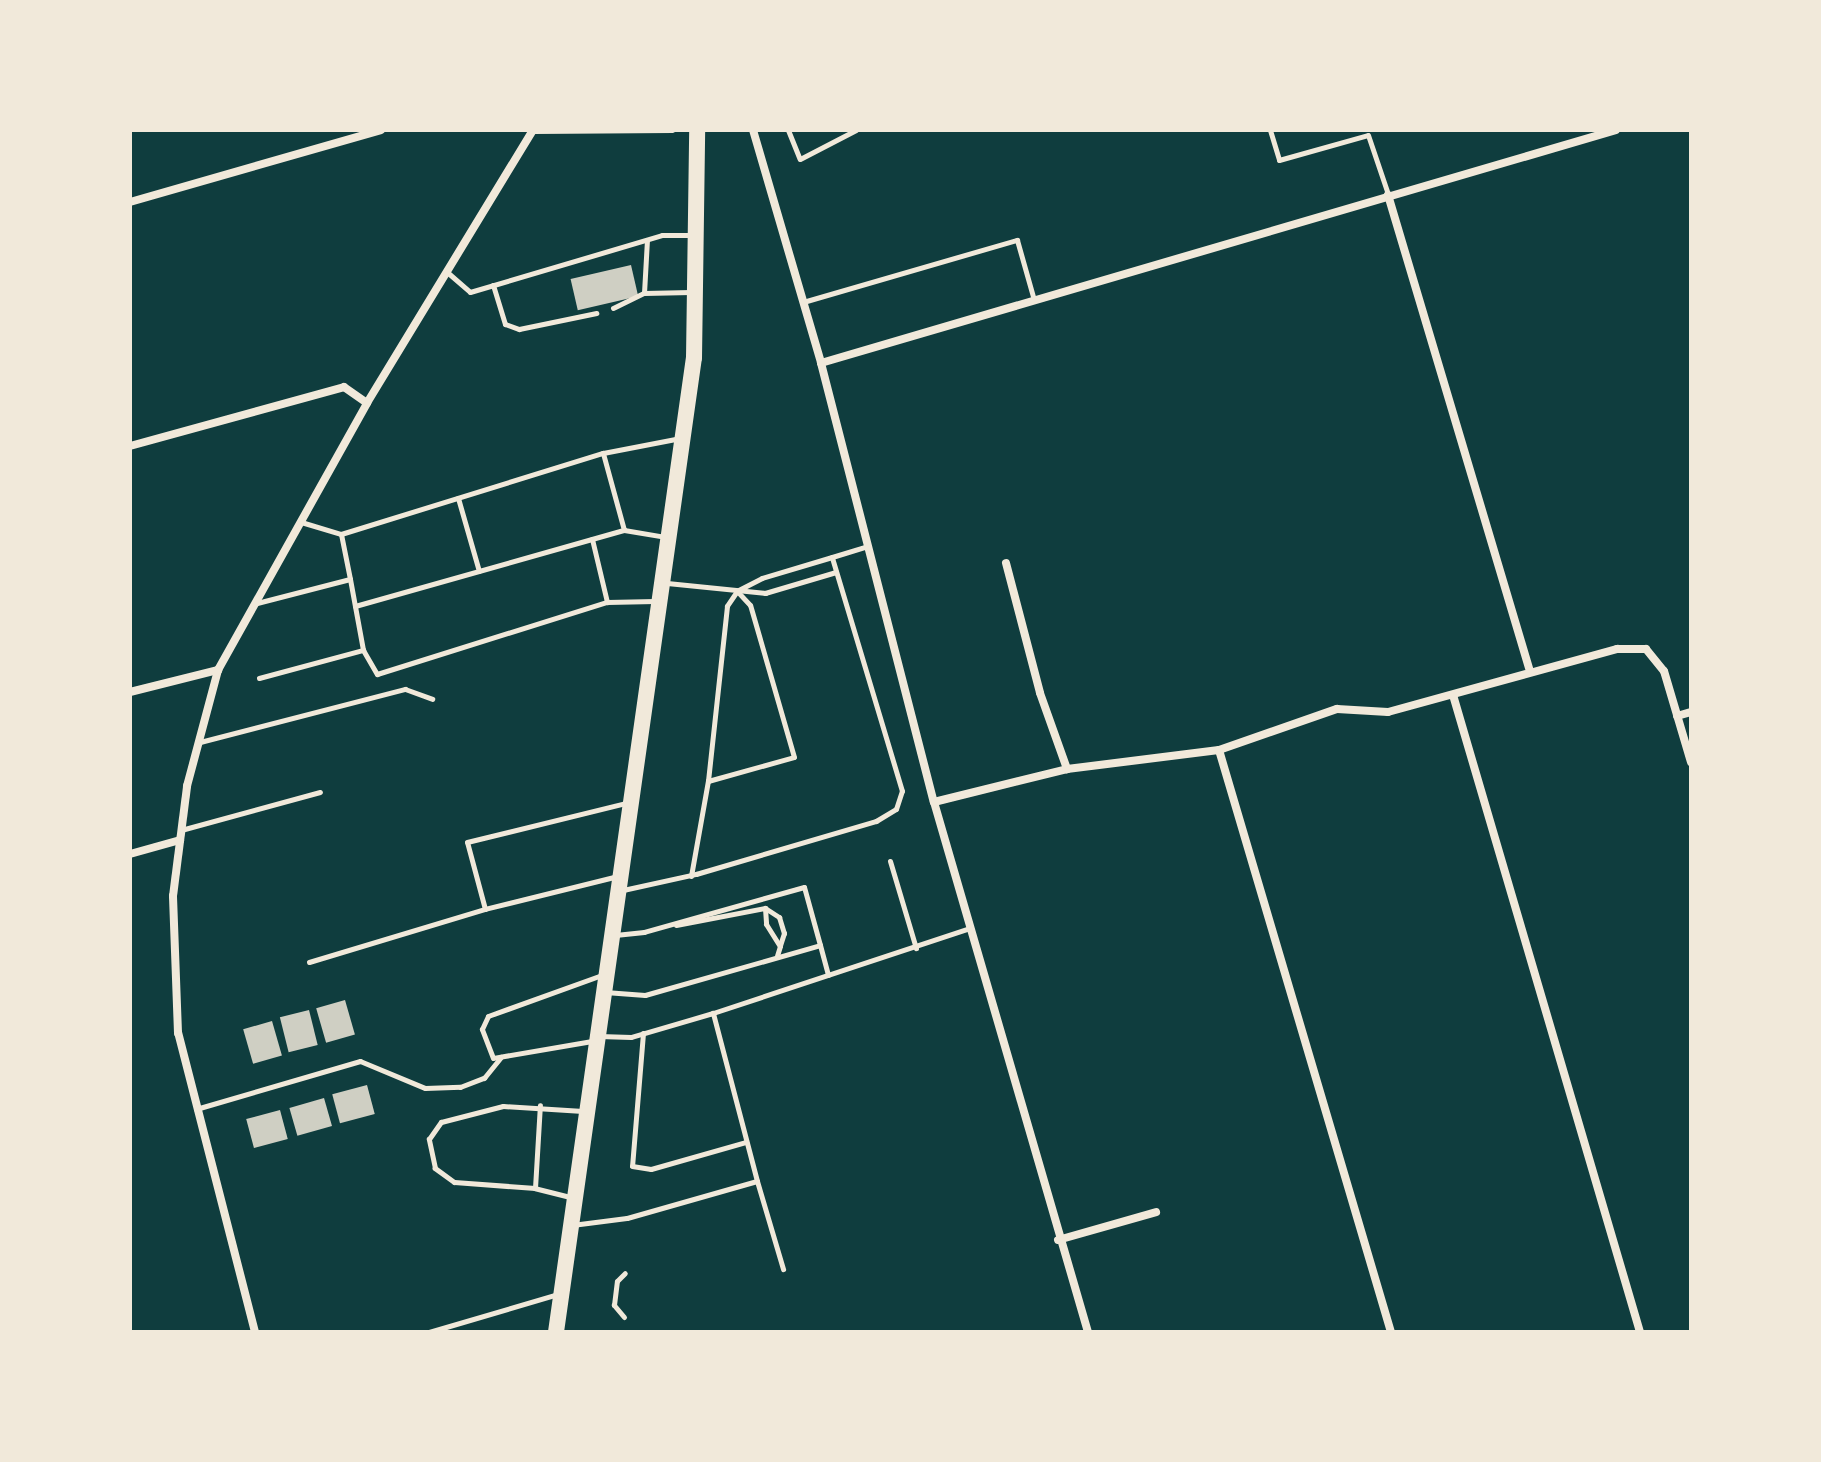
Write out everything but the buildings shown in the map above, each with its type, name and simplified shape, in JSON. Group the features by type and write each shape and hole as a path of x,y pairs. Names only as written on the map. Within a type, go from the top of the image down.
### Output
{"main road":[{"path":"556,1332 694,358 697,130"}],"street":[{"path":"130,202 381,130"},
{"path":"753,130 821,363 934,802 1058,1240 1088,1332"},
{"path":"821,363 1616,130"},
{"path":"255,1332 195,1110 178,1033 173,896 180,835 199,743 218,670 367,403 532,131"},
{"path":"1388,195 1530,671"},
{"path":"130,446 344,387 367,403"},
{"path":"1006,563 1067,769"},
{"path":"934,802 1067,769 1219,750 1337,709 1388,712 1617,649 1646,649 1664,671 1691,762"},
{"path":"130,692 218,670"},
{"path":"1453,695 1640,1332"},
{"path":"1677,716 1691,712"},
{"path":"1219,750 1391,1332"},
{"path":"130,854 180,835"},
{"path":"1058,1240 1156,1212"}],"lane":[{"path":"532,131 672,130"},
{"path":"788,130 800,159 856,130"},
{"path":"1270,130 1279,160 1367,132 1388,195"},
{"path":"447,272 470,292 647,240 696,235"},
{"path":"644,293 647,240"},
{"path":"803,302 1017,240 1034,300"},
{"path":"493,285 505,324 519,329 596,313"},
{"path":"613,308 644,293 695,292"},
{"path":"301,522 341,534 603,453 682,438"},
{"path":"603,453 624,530"},
{"path":"458,498 479,571"},
{"path":"355,606 624,530 669,537"},
{"path":"341,534 363,650 377,674 607,602 660,601"},
{"path":"592,539 607,602"},
{"path":"691,876 708,781 727,606 737,591 762,578 868,546"},
{"path":"309,962 485,909 620,883 691,876 876,821 896,809 902,791 832,557"},
{"path":"662,583 765,593 836,572"},
{"path":"256,603 350,579"},
{"path":"708,781 794,757 750,605 737,591"},
{"path":"259,678 363,650"},
{"path":"199,743 405,689 432,699"},
{"path":"180,835 320,792"},
{"path":"485,909 467,842 631,801"},
{"path":"890,861 916,948"},
{"path":"612,935 671,925 804,887 828,975"},
{"path":"671,925 694,925 765,908 779,917 784,933 776,957"},
{"path":"765,908 766,924 780,946"},
{"path":"607,974 488,1016 482,1029 489,1055 501,1057 598,1038 643,1033 916,948 970,928"},
{"path":"604,992 645,995 820,945"},
{"path":"713,1013 783,1269"},
{"path":"643,1033 632,1166 651,1169 747,1142"},
{"path":"195,1110 360,1061 425,1088 460,1087 484,1078 501,1057"},
{"path":"575,1199 535,1188 443,1177 430,1158 429,1139 450,1119 503,1106 540,1105 587,1112"},
{"path":"535,1188 540,1105"},
{"path":"571,1225 627,1218 757,1181"},
{"path":"624,1317 614,1305 617,1281 625,1273"},
{"path":"429,1332 562,1293"}]}
